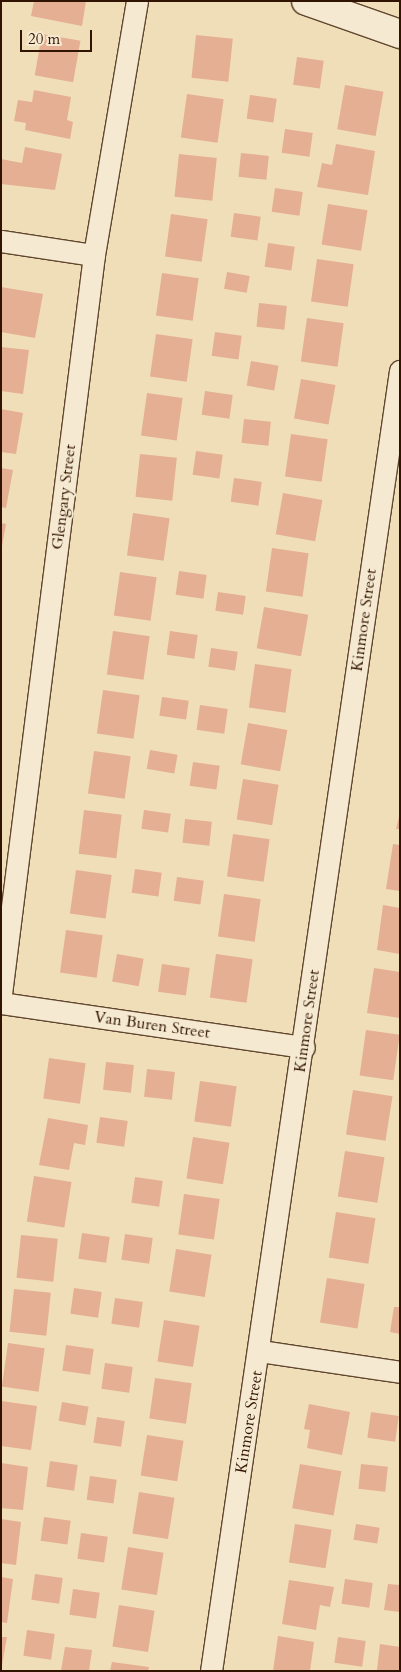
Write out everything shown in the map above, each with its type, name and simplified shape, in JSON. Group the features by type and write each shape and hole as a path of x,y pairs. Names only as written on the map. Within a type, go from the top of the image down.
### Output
{"street":[{"name":"Glengary Street","path":"1,994 94,255 137,1"},
{"path":"306,1 400,34"},
{"path":"1,241 94,255"},
{"name":"Kinmore Street","path":"211,1671 260,1351 400,372"},
{"name":"Van Buren Street","path":"1,1003 304,1047"},
{"path":"260,1351 400,1372"}],"building":[{"path":"34,1 86,1 82,26 31,16"},
{"path":"42,34 80,41 73,82 35,75"},
{"path":"196,35 233,39 228,82 192,78"},
{"path":"297,57 324,61 320,88 293,85"},
{"path":"345,85 383,92 376,136 337,129"},
{"path":"34,90 71,97 67,120 73,122 70,139 25,130 26,123 14,121 18,100 32,102"},
{"path":"187,94 224,99 218,143 181,138"},
{"path":"250,95 277,99 273,123 247,119"},
{"path":"285,129 313,133 309,157 282,153"},
{"path":"336,144 375,151 368,195 317,187 322,163 332,165"},
{"path":"25,147 62,154 55,190 1,184 1,159 22,163"},
{"path":"241,153 269,156 266,180 238,177"},
{"path":"179,154 217,158 212,201 175,197"},
{"path":"275,188 303,192 299,216 272,212"},
{"path":"328,204 368,210 361,251 322,244"},
{"path":"234,213 261,217 257,241 231,237"},
{"path":"171,214 208,219 202,262 165,257"},
{"path":"268,243 295,247 291,271 265,267"},
{"path":"317,259 354,264 348,307 311,302"},
{"path":"227,272 250,276 247,293 224,289"},
{"path":"162,273 199,278 193,321 156,316"},
{"path":"1,287 43,294 35,338 1,332"},
{"path":"259,303 287,306 284,330 256,327"},
{"path":"307,318 344,323 338,367 301,362"},
{"path":"215,332 242,336 238,360 212,356"},
{"path":"156,334 193,339 187,382 150,377"},
{"path":"1,347 29,350 23,394 1,391"},
{"path":"251,361 279,366 274,390 247,386"},
{"path":"301,379 335,385 329,424 294,418"},
{"path":"205,391 233,395 229,419 202,415"},
{"path":"147,393 183,398 177,441 141,436"},
{"path":"1,409 23,413 16,454 1,452"},
{"path":"244,419 271,422 268,446 241,443"},
{"path":"291,434 328,439 322,482 285,477"},
{"path":"196,451 223,455 219,479 193,475"},
{"path":"140,454 177,458 172,501 136,497"},
{"path":"1,468 13,470 6,508 1,507"},
{"path":"234,478 262,482 258,506 231,502"},
{"path":"283,493 322,500 315,541 276,534"},
{"path":"133,513 170,518 164,561 127,556"},
{"path":"1,523 6,524 2,546 1,545"},
{"path":"272,548 309,553 303,597 266,592"},
{"path":"179,571 207,575 203,599 176,595"},
{"path":"120,572 157,577 151,621 114,616"},
{"path":"218,592 246,596 243,615 215,611"},
{"path":"264,607 308,615 301,656 257,648"},
{"path":"113,631 150,636 144,680 107,675"},
{"path":"170,631 198,635 194,659 167,655"},
{"path":"211,648 238,652 235,671 208,667"},
{"path":"255,664 292,669 286,713 249,708"},
{"path":"103,690 140,695 134,739 97,734"},
{"path":"162,697 189,701 186,720 159,716"},
{"path":"200,705 228,709 224,734 197,730"},
{"path":"248,723 287,730 280,771 241,764"},
{"path":"150,750 178,755 174,774 147,769"},
{"path":"94,751 131,756 125,799 88,794"},
{"path":"193,762 220,766 216,790 190,786"},
{"path":"243,779 279,785 272,825 237,819"},
{"path":"84,810 122,815 116,858 79,854"},
{"path":"144,810 171,814 168,833 141,829"},
{"path":"400,813 400,829 396,829"},
{"path":"185,819 212,822 209,846 182,843"},
{"path":"233,834 270,839 264,882 227,877"},
{"path":"393,844 400,845 400,891 386,889"},
{"path":"135,869 162,873 158,897 132,893"},
{"path":"76,870 112,875 106,919 70,914"},
{"path":"177,877 204,881 200,905 174,901"},
{"path":"224,894 261,899 255,942 218,937"},
{"path":"383,905 400,908 400,954 377,950"},
{"path":"66,930 103,935 97,978 60,973"},
{"path":"117,954 144,959 139,986 112,982"},
{"path":"216,954 253,959 247,1003 210,998"},
{"path":"162,964 190,968 186,996 158,992"},
{"path":"374,968 400,972 400,1018 367,1013"},
{"path":"366,1030 400,1035 393,1080 360,1076"},
{"path":"49,1058 86,1063 80,1104 43,1099"},
{"path":"106,1062 134,1065 131,1093 103,1090"},
{"path":"147,1069 175,1072 172,1100 144,1097"},
{"path":"200,1081 237,1086 231,1127 194,1122"},
{"path":"353,1090 393,1096 385,1141 346,1134"},
{"path":"100,1117 128,1121 124,1147 96,1143"},
{"path":"48,1118 88,1125 85,1145 74,1143 69,1170 39,1165"},
{"path":"193,1137 230,1143 223,1184 186,1178"},
{"path":"345,1151 385,1157 377,1203 338,1196"},
{"path":"34,1176 72,1182 64,1227 27,1221"},
{"path":"135,1177 163,1181 159,1207 131,1203"},
{"path":"184,1194 220,1199 214,1240 178,1235"},
{"path":"336,1212 376,1218 368,1264 329,1257"},
{"path":"82,1233 110,1237 106,1263 78,1259"},
{"path":"125,1234 153,1238 149,1264 121,1260"},
{"path":"21,1235 58,1239 53,1282 17,1278"},
{"path":"176,1249 212,1255 205,1297 169,1291"},
{"path":"327,1278 365,1284 357,1328 320,1322"},
{"path":"74,1288 102,1292 98,1318 70,1314"},
{"path":"14,1289 51,1293 46,1336 10,1332"},
{"path":"115,1298 143,1302 139,1328 111,1324"},
{"path":"394,1307 400,1307 400,1334 390,1332"},
{"path":"164,1320 200,1326 193,1367 157,1361"},
{"path":"8,1343 45,1348 39,1392 2,1387"},
{"path":"66,1345 94,1349 90,1375 62,1371"},
{"path":"105,1363 133,1367 129,1393 101,1389"},
{"path":"155,1378 192,1383 186,1424 149,1419"},
{"path":"1,1401 37,1406 31,1450 1,1446"},
{"path":"62,1402 89,1407 85,1425 59,1421"},
{"path":"309,1404 350,1412 342,1455 307,1448 310,1430 304,1429"},
{"path":"371,1412 399,1416 395,1442 367,1438"},
{"path":"97,1417 125,1421 121,1447 93,1443"},
{"path":"147,1435 184,1441 177,1481 141,1475"},
{"path":"50,1461 78,1465 74,1491 46,1487"},
{"path":"1,1463 28,1467 23,1510 1,1508"},
{"path":"300,1464 341,1471 334,1516 292,1508"},
{"path":"361,1464 388,1467 385,1492 358,1489"},
{"path":"90,1476 117,1480 113,1504 87,1500"},
{"path":"139,1492 175,1498 168,1539 132,1533"},
{"path":"44,1517 71,1521 67,1545 41,1541"},
{"path":"1,1519 21,1522 16,1565 1,1563"},
{"path":"295,1524 332,1530 325,1568 289,1563"},
{"path":"356,1524 380,1528 377,1544 353,1540"},
{"path":"81,1533 108,1537 104,1563 77,1559"},
{"path":"128,1547 164,1553 157,1595 121,1589"},
{"path":"35,1574 63,1578 59,1604 31,1600"},
{"path":"1,1577 13,1579 7,1623 1,1622"},
{"path":"345,1579 373,1583 369,1608 342,1604"},
{"path":"289,1580 334,1587 330,1607 320,1605 316,1630 282,1624"},
{"path":"388,1584 400,1585 400,1612 384,1610"},
{"path":"73,1589 100,1593 96,1619 69,1615"},
{"path":"119,1605 155,1611 148,1652 112,1646"},
{"path":"27,1630 55,1634 51,1660 23,1656"},
{"path":"278,1636 314,1642 310,1671 273,1671"},
{"path":"1,1637 7,1637 2,1665 1,1665"},
{"path":"338,1637 366,1641 362,1667 334,1663"},
{"path":"380,1644 400,1647 400,1671 377,1670"},
{"path":"65,1647 92,1650 89,1671 61,1671"},
{"path":"112,1662 149,1667 148,1671 110,1671"}]}
